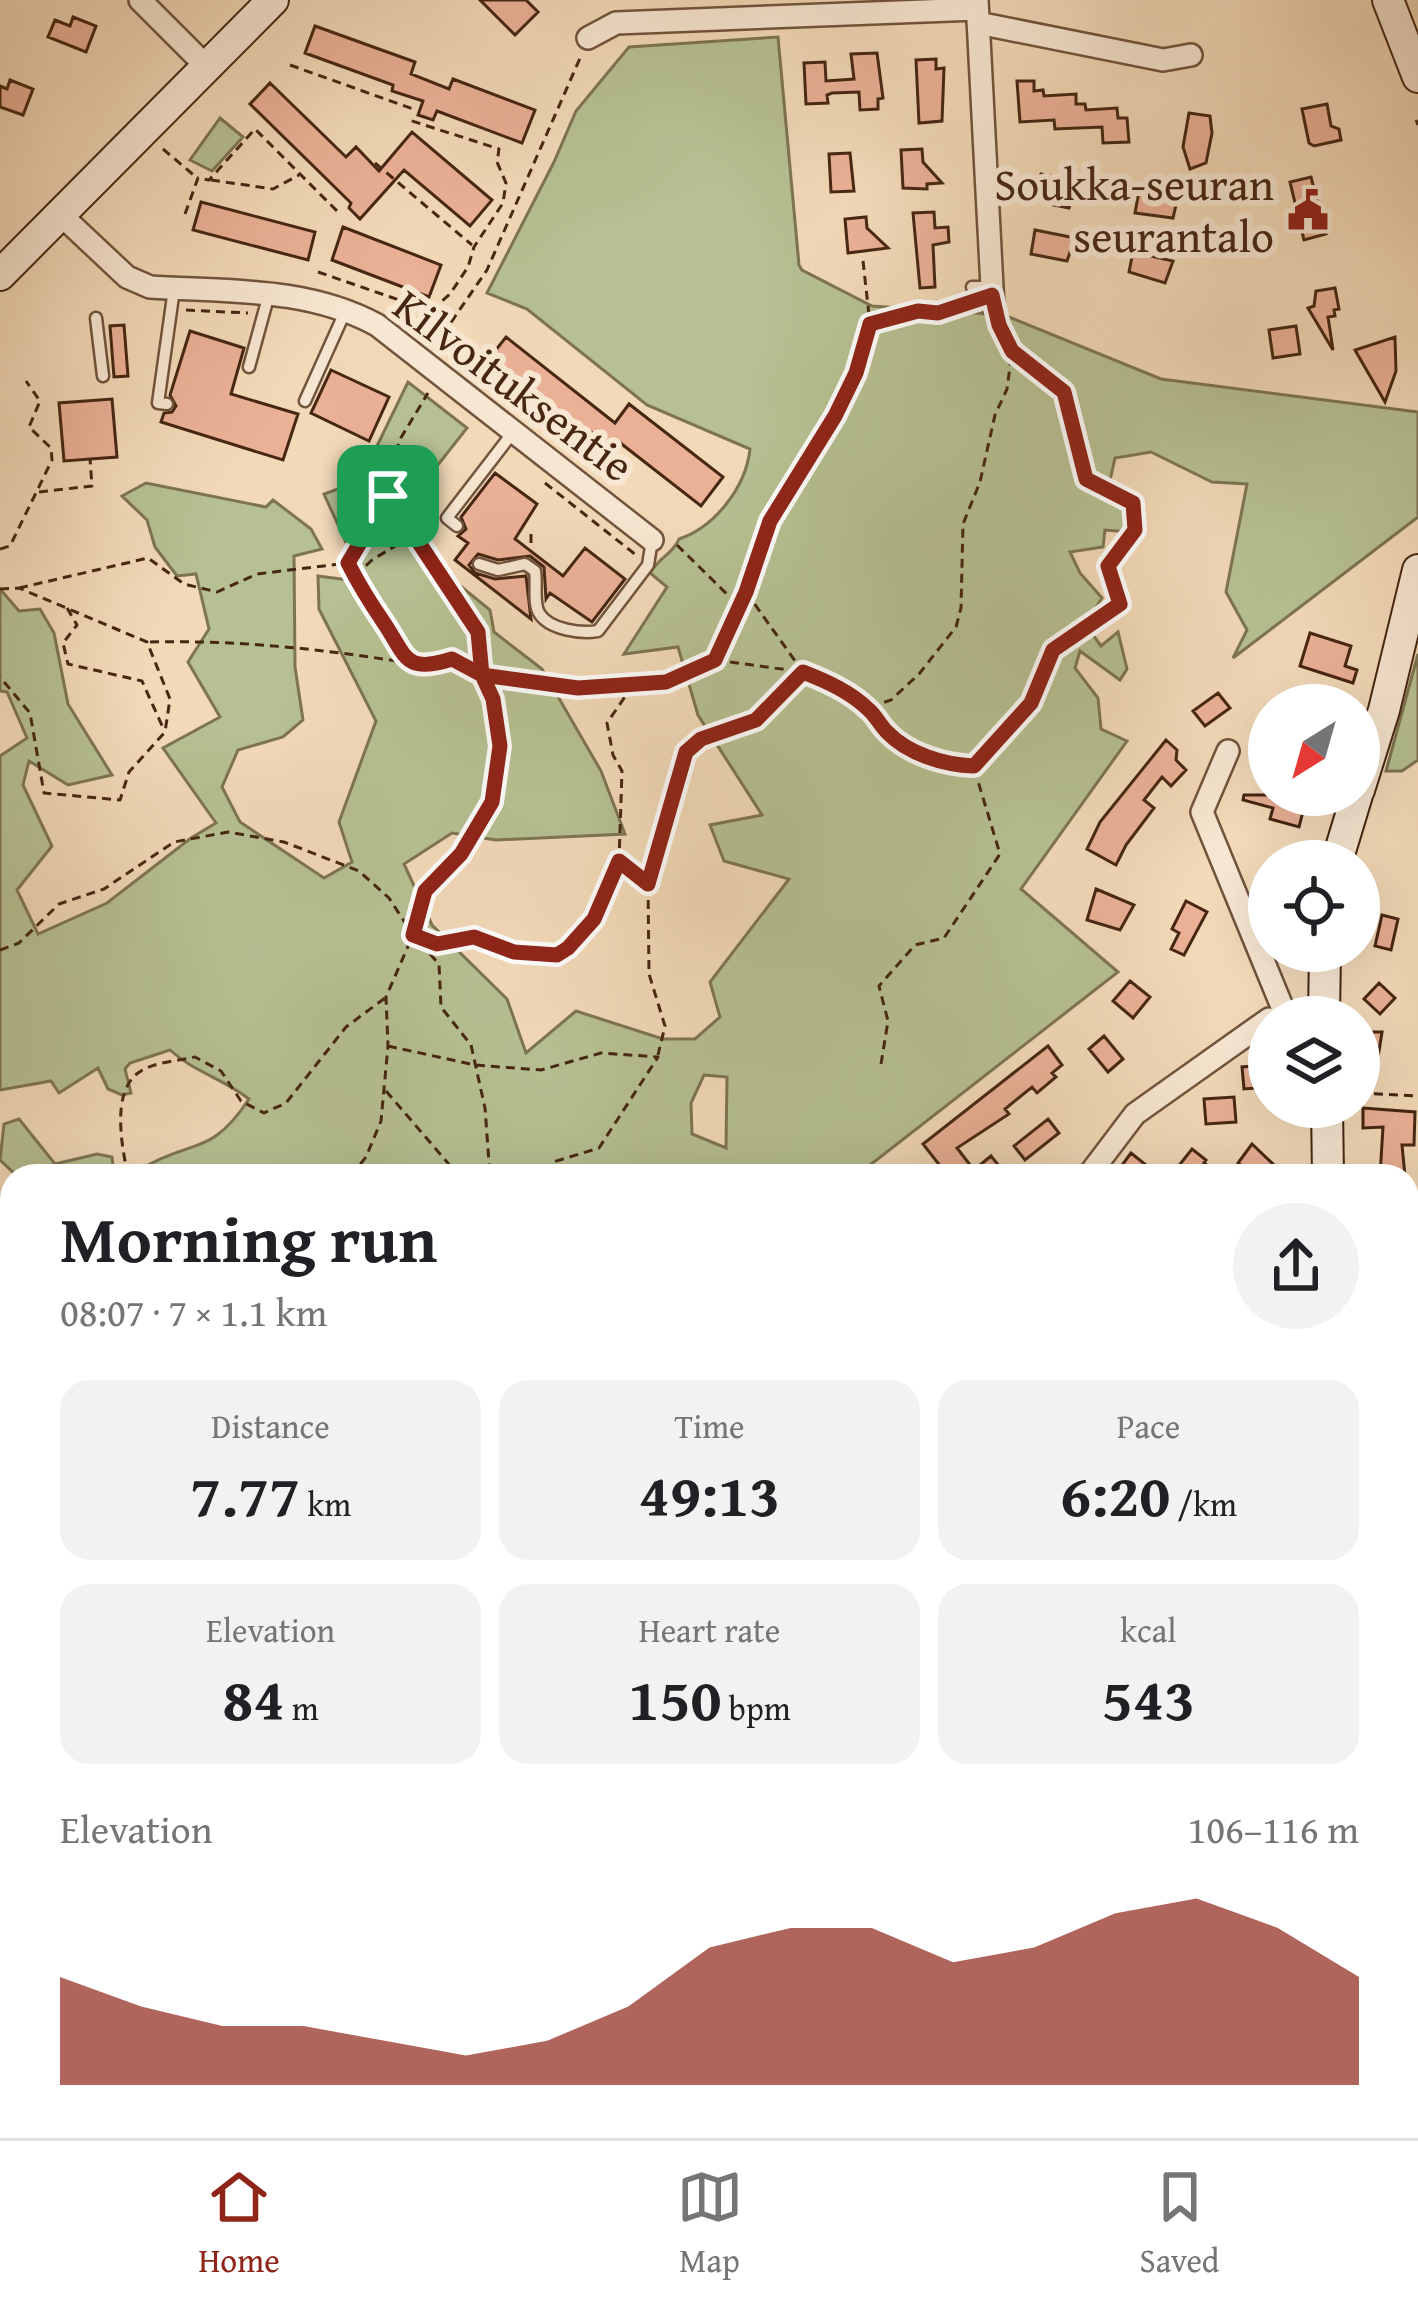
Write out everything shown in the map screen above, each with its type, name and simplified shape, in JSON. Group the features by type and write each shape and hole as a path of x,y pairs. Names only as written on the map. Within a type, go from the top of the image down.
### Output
{"street":[{"path":"140,0 207,67"},
{"path":"0,275 273,0"},
{"path":"1388,0 1418,76"},
{"path":"977,11 987,293"},
{"path":"588,38 616,23 977,11 1163,60 1192,55"},
{"name":"Kilvoituksentie","path":"62,216 127,277 173,299 266,304 311,298 346,309 429,354 514,431 652,540"},
{"path":"1380,723 1418,570"},
{"path":"1228,751 1202,812 1268,996"},
{"path":"1097,1164 1135,1114 1248,1034"},
{"path":"1327,1128 1328,1164"}],"lane":[{"path":"167,404 158,403 173,299"},
{"path":"249,367 266,304"},
{"path":"305,401 346,309"},
{"path":"96,319 103,376"},
{"path":"457,526 447,518 514,431"},
{"path":"479,564 498,570 525,564 535,571 537,610 544,619 591,634 648,565 652,540"}],"path":[{"path":"429,354 487,270 588,38"},
{"path":"290,65 413,109"},
{"path":"409,120 500,149 496,162 506,183 503,202 474,247 468,267 450,294 431,311 425,329 429,354"},
{"path":"209,180 255,129 337,211"},
{"path":"157,146 198,178 273,189 300,174"},
{"path":"376,163 474,247"},
{"path":"185,214 198,178"},
{"path":"715,660 746,592 770,521 856,373 870,324 863,261"},
{"path":"318,272 431,311"},
{"path":"19,587 147,642 224,640 310,647 430,666 452,659 482,675 578,688 666,682 715,660 803,672 868,708 890,736 917,753 974,766 1031,703 1053,650 1120,604 1108,566 1135,530 1133,503 1086,479 1064,392 1012,351 987,293 938,313 918,311 870,324"},
{"path":"173,299 266,304"},
{"path":"868,708 891,700 919,674 956,627 961,608 963,524 1007,389 1012,351"},
{"path":"0,549 10,546 52,460 51,448 29,427 40,401 26,381"},
{"path":"348,563 388,496 399,441 430,391"},
{"path":"37,492 92,486 90,459"},
{"path":"543,481 648,565"},
{"path":"360,1164 381,1121 388,1046 386,997 413,935 425,891 461,854 492,802 500,746 493,699 482,675 478,632 388,496"},
{"path":"530,534 529,548 545,560"},
{"path":"355,576 412,536"},
{"path":"676,545 739,605"},
{"path":"0,589 148,558 184,584 217,592 257,574 348,563"},
{"path":"348,563 394,647 411,663"},
{"path":"746,592 803,672"},
{"path":"67,608 77,625 63,643 68,664 142,681 164,732"},
{"path":"0,677 30,713 44,793 120,800 129,772 164,732 170,699 147,642"},
{"path":"552,1164 599,1148 658,1057 665,1026 649,974 648,884 686,752 701,739 756,720 803,672"},
{"path":"413,935 437,944 474,937 514,952 557,955 594,919 619,861 622,771 613,755 607,723 634,683"},
{"path":"880,1064 888,1021 879,986 915,944 944,938 1000,854 974,766"},
{"path":"0,950 19,943 59,904 104,889 174,842 228,832 284,842 359,871 389,898 413,935 440,964 441,1007 471,1045 485,1108 489,1164"},
{"path":"619,861 648,884"},
{"path":"126,1164 122,1106 126,1085 141,1070 195,1057 221,1071 241,1101 264,1113 286,1103 346,1027 386,997"},
{"path":"388,1046 475,1065 542,1070 601,1053 658,1057"},
{"path":"385,1090 449,1164"},
{"path":"1380,1094 1418,1096"}],"green space":[{"path":"778,37 802,270 872,306 1004,315 1161,379 1418,412 1418,517 1233,658 1247,630 1226,592 1247,484 1212,482 1151,452 1115,458 1107,494 1127,496 1131,532 1105,530 1103,547 1070,552 1080,573 1102,598 1085,624 1101,646 1118,632 1127,669 1120,680 1080,651 1075,668 1098,698 1101,729 1127,741 1021,889 1118,972 871,1164 151,1164 211,1139 249,1099 170,1050 130,1063 125,1069 131,1093 108,1089 98,1068 59,1093 51,1081 0,1090 0,756 27,738 7,692 0,691 0,589 19,611 40,609 54,633 68,704 112,775 68,785 29,761 23,785 52,846 17,890 38,934 107,903 216,823 163,748 220,717 188,662 209,629 196,574 177,576 155,547 147,520 122,496 146,483 266,507 273,500 311,529 322,549 294,556 295,667 303,720 283,737 238,750 222,787 240,822 324,878 352,862 339,822 376,721 319,609 318,576 364,582 324,494 360,481 408,382 467,428 400,513 415,549 490,610 494,632 542,669 601,771 625,834 496,840 452,833 404,864 432,925 507,999 526,1053 576,1011 663,1039 695,1039 720,1017 710,982 789,879 724,861 710,825 762,815 698,715 678,647 624,654 667,587 650,573 679,539 705,525 726,504 742,477 750,449 647,405 527,309 487,293 576,111 629,47","holes":["704,1075 727,1077 726,1148 692,1134 691,1103"]},
{"path":"220,118 243,137 212,171 190,160"},
{"path":"1418,654 1418,760 1402,771 1386,771"},
{"path":"19,1119 55,1164 4,1164 0,1160 4,1124"},
{"path":"97,1154 112,1157 113,1164 55,1164"}],"building":[{"path":"480,0 526,0 538,12 515,35"},
{"path":"73,17 96,26 86,52 48,37 55,20 70,26"},
{"path":"315,26 415,62 411,74 449,89 453,79 535,110 522,143 437,111 433,120 418,115 423,101 305,53"},
{"path":"877,53 883,98 878,99 878,109 860,110 859,92 832,93 827,95 828,103 806,104 804,63 825,62 826,81 854,79 851,54"},
{"path":"936,59 936,69 944,68 942,121 919,123 916,60"},
{"path":"10,80 33,89 23,115 0,107 0,86 7,89"},
{"path":"1017,81 1034,81 1034,91 1043,90 1044,96 1076,94 1076,104 1085,104 1086,110 1117,108 1118,118 1127,118 1129,142 1103,143 1102,127 1055,129 1054,120 1020,122"},
{"path":"270,83 346,157 356,147 379,171 412,132 492,200 470,226 404,170 360,219 349,208 351,203 250,104"},
{"path":"1327,104 1331,126 1339,129 1341,140 1314,146 1309,143 1302,109"},
{"path":"1189,113 1210,116 1212,133 1206,163 1190,169 1183,147"},
{"path":"922,149 923,162 942,183 927,184 927,189 903,188 901,150"},
{"path":"850,153 854,191 831,192 829,154"},
{"path":"1041,174 1077,182 1069,208 1049,204 1051,197 1037,195"},
{"name":"Soukka-seuran seurantalo","path":"1311,177 1326,234 1304,240 1290,182"},
{"path":"1139,191 1178,196 1173,218 1135,213"},
{"path":"201,202 315,232 308,260 193,230"},
{"path":"934,212 935,228 948,227 949,242 933,245 935,287 920,288 913,213"},
{"path":"866,217 867,228 888,248 848,253 845,219"},
{"path":"343,227 441,265 429,297 332,260"},
{"path":"1035,230 1075,238 1067,261 1031,254"},
{"path":"1133,252 1173,261 1165,283 1129,272"},
{"path":"1335,288 1339,309 1328,317 1333,350 1308,308 1314,306 1316,291"},
{"path":"124,325 128,376 114,377 110,326"},
{"path":"1296,326 1300,354 1273,358 1269,330"},
{"path":"190,331 244,348 231,394 298,414 283,460 161,422 164,413 176,406 170,395"},
{"path":"506,337 615,423 629,404 723,477 701,506 619,442 614,449 587,429 573,447 561,438 567,430 484,365"},
{"path":"1395,337 1396,371 1385,402 1355,350"},
{"path":"331,370 389,397 369,441 311,413"},
{"path":"112,399 117,457 64,461 59,403"},
{"path":"495,473 537,504 515,539 563,576 585,548 625,579 592,622 550,593 546,599 544,567 530,556 498,560 478,554 469,565 475,573 495,579 526,576 531,619 455,560 468,543 458,536 466,529 461,517"},
{"path":"1310,633 1351,646 1345,666 1357,670 1353,683 1300,666"},
{"path":"1218,693 1230,708 1205,726 1193,711"},
{"path":"1166,740 1177,750 1176,760 1186,770 1171,786 1162,777 1144,800 1154,808 1116,865 1087,849 1100,822"},
{"path":"1271,816 1302,816 1299,827"},
{"path":"1096,889 1134,905 1120,930 1087,920"},
{"path":"1186,901 1207,912 1184,955 1171,949 1179,933 1172,929"},
{"path":"1382,915 1398,919 1391,950 1380,947"},
{"path":"1130,981 1150,997 1133,1018 1113,1001"},
{"path":"1379,983 1395,998 1380,1014 1380,996 1367,996"},
{"path":"1104,1036 1123,1059 1108,1072 1089,1049"},
{"path":"1048,1046 1062,1065 1037,1093 1032,1087 1005,1109 1009,1114 957,1148 969,1164 939,1164 923,1144"},
{"path":"1242,1067 1248,1067 1248,1089 1244,1089"},
{"path":"1234,1097 1236,1122 1206,1124 1204,1099"},
{"path":"1380,1109 1415,1112 1414,1145 1402,1145 1404,1164 1381,1164"},
{"path":"1048,1119 1059,1133 1025,1160 1014,1146"},
{"path":"1252,1144 1273,1164 1239,1164"},
{"path":"1192,1149 1206,1160 1205,1164 1180,1164"},
{"path":"1131,1153 1145,1164 1123,1164"}],"place":[{"name":"Soukka-seuran seurantalo","path":"1308,210"}],"route":[{"path":"388,496 348,563 394,647 411,663 430,666 452,659 482,675 578,688 666,682 715,660 746,592 770,521 835,416 856,373 870,324 918,311 938,313 992,295 1012,351 1064,392 1086,479 1133,503 1135,530 1108,566 1120,604 1053,650 1031,703 974,766 917,753 890,736 868,708 803,672 756,720 701,739 686,752 648,884 619,861 594,919 557,955 514,952 474,937 437,944 413,935 425,891 461,854 492,802 500,746 493,699 482,675 478,632 388,496"}]}
